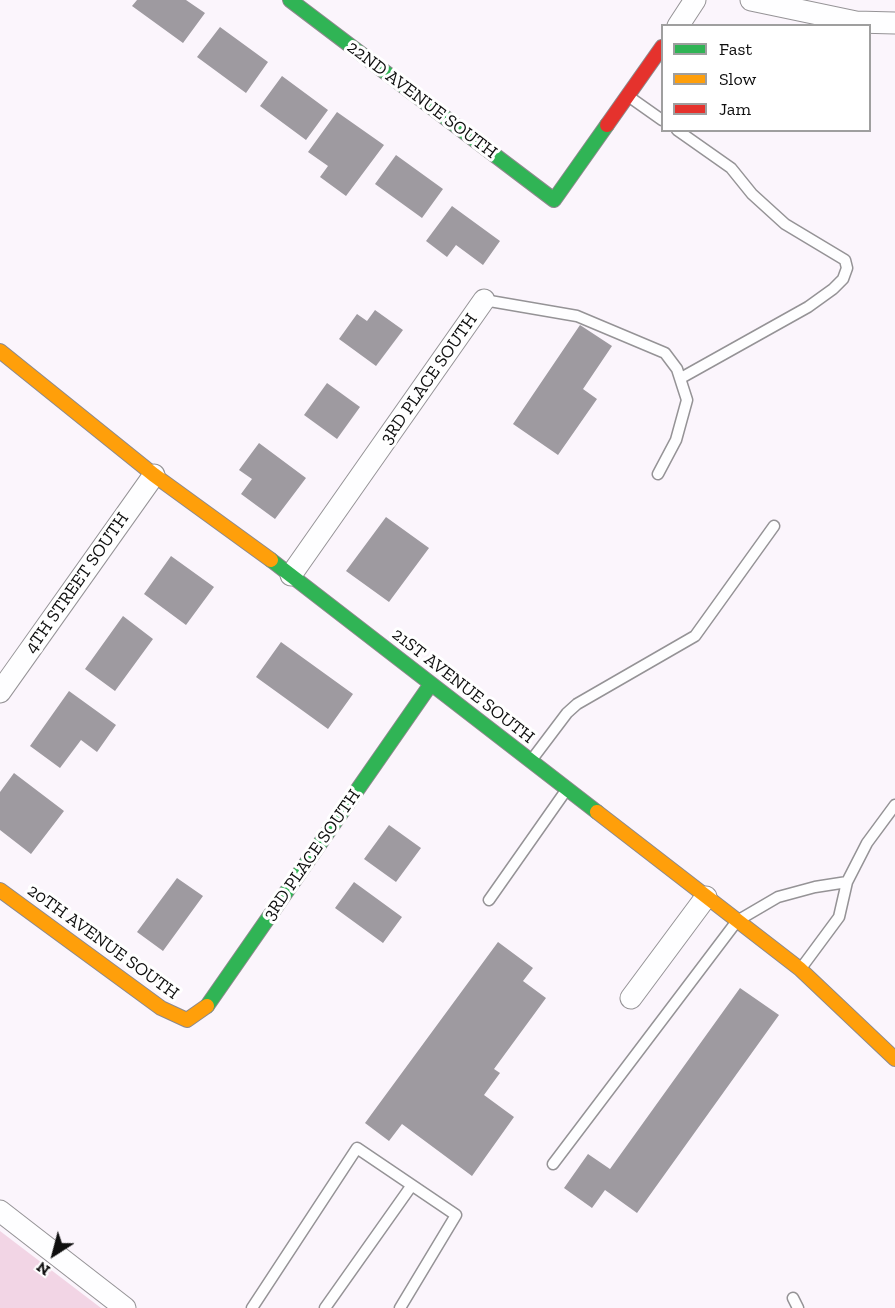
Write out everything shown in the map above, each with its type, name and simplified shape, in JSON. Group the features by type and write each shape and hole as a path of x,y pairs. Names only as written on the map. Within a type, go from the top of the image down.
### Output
{"street":[{"name":"22ND AVENUE SOUTH","path":"290,0 555,200 628,96"},
{"path":"679,24 696,0"},
{"path":"751,0 856,22 895,23"},
{"path":"628,96 661,50"},
{"name":"3RD PLACE SOUTH","path":"291,575 484,300"},
{"name":"21ST AVENUE SOUTH","path":"0,351 154,475 291,575 800,969 895,1059"},
{"name":"4TH STREET SOUTH","path":"0,692 154,475"},
{"name":"3RD PLACE SOUTH","path":"187,1020 206,1007 431,684"},
{"name":"20TH AVENUE SOUTH","path":"0,890 160,1008 187,1020"},
{"path":"632,998 706,897"},
{"path":"0,1211 125,1308"}],"lane":[{"path":"628,96 661,119"},
{"path":"680,132 731,168 752,194 785,224 845,260 847,268 843,279 808,307 681,378"},
{"path":"484,300 577,316 599,323 665,353 687,391 686,411 676,440 658,474"},
{"path":"531,761 567,713 577,704 695,636 774,526"},
{"path":"489,900 506,879 567,789"},
{"path":"800,969 839,917 847,882 867,843 895,805"},
{"path":"553,1164 737,921 778,897 815,887 847,882"},
{"path":"252,1308 357,1148 456,1215 400,1308"},
{"path":"325,1308 412,1185"}],"shaded area":[{"path":"0,1231 101,1308 0,1308"}],"building":[{"path":"137,0 186,0 205,13 183,43 132,6"},
{"path":"220,27 268,62 246,93 197,57"},
{"path":"282,76 328,110 306,140 260,106"},
{"path":"337,112 384,145 346,196 320,177 328,166 308,152"},
{"path":"396,155 443,189 422,218 375,184"},
{"path":"452,206 500,241 483,265 456,245 447,257 426,241"},
{"path":"375,310 403,330 376,366 339,339 357,314 367,321"},
{"path":"580,325 612,346 583,389 597,399 558,455 513,424"},
{"path":"327,383 360,407 337,439 304,415"},
{"path":"259,443 306,478 275,519 241,494 252,479 239,470"},
{"path":"386,517 429,548 389,602 346,571"},
{"path":"171,556 214,587 186,625 144,594"},
{"path":"123,616 153,639 115,691 85,669"},
{"path":"281,642 353,694 328,729 256,677"},
{"path":"69,691 116,725 97,752 81,740 60,768 30,746"},
{"path":"14,773 64,811 31,854 0,830 0,792"},
{"path":"389,825 421,848 396,882 364,859"},
{"path":"177,878 203,896 163,951 137,932"},
{"path":"354,882 402,917 383,943 335,908"},
{"path":"498,942 533,968 523,981 546,998 494,1069 500,1073 484,1095 514,1117 472,1176 402,1124 389,1141 365,1123"},
{"path":"740,988 779,1015 637,1213 605,1190 592,1208 564,1188 588,1154 610,1169"}],"traffic: fast":[{"path":"290,0 554,200 607,125"},
{"path":"271,560 597,812"},
{"path":"207,1006 431,684"}],"traffic: slow":[{"path":"0,351 154,475 271,560"},
{"path":"597,812 800,969 895,1059"},
{"path":"0,890 161,1008 187,1020 207,1006"}],"traffic: jam":[{"path":"607,125 661,48"}]}
